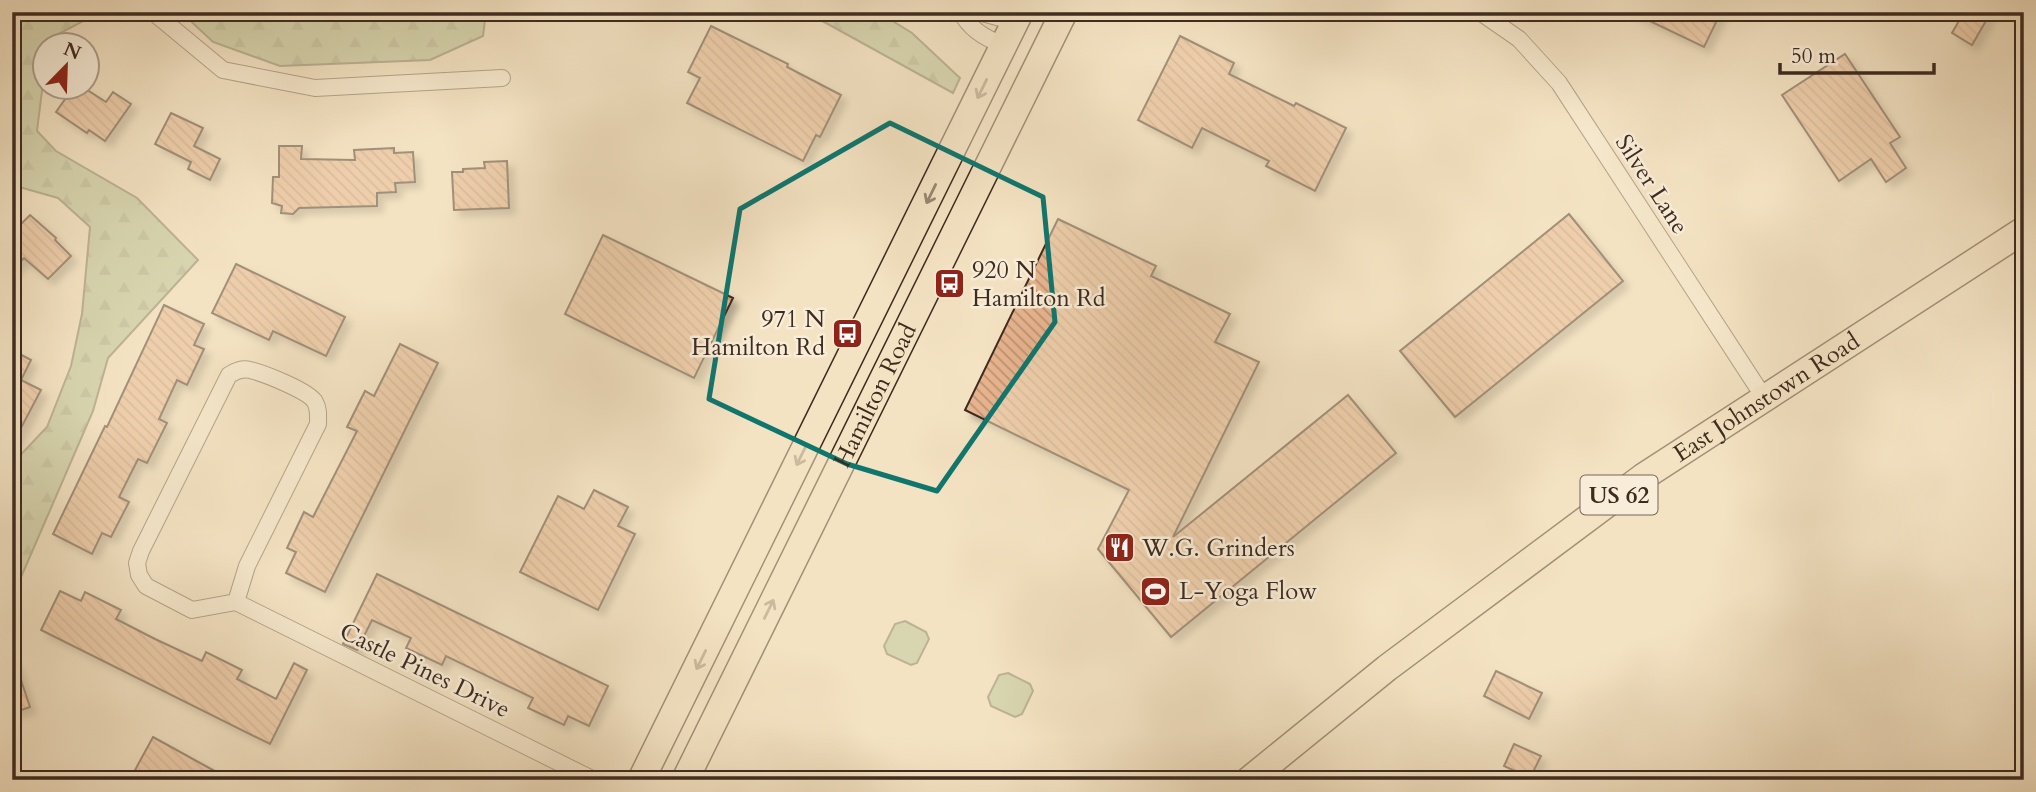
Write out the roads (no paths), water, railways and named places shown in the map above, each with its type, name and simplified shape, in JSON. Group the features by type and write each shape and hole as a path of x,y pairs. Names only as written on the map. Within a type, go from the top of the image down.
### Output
{"main road":[{"name":"Hamilton Road","path":"685,780 1064,12"},
{"name":"Hamilton Road","path":"641,780 1013,26"},
{"name":"East Johnstown Road","path":"1249,780 1387,668 1643,477 2024,230"}],"street":[{"path":"153,12 223,70 315,88 502,78"},
{"path":"961,12 985,39 1013,26"},
{"path":"979,12 1013,26"},
{"name":"Silver Lane","path":"1481,12 1519,39 1559,83 1765,398"},
{"path":"238,369 249,369 307,394 315,402 319,412 318,424 247,566 236,602 192,610 146,586 139,575 137,563 229,375 238,369"},
{"name":"Castle Pines Drive","path":"236,602 594,780"}],"place":[{"name":"920 N Hamilton Rd","path":"949,284"},
{"name":"971 N Hamilton Rd","path":"848,333"},
{"name":"W.G. Grinders","path":"1119,548"},
{"name":"L-Yoga Flow","path":"1156,591"}]}
